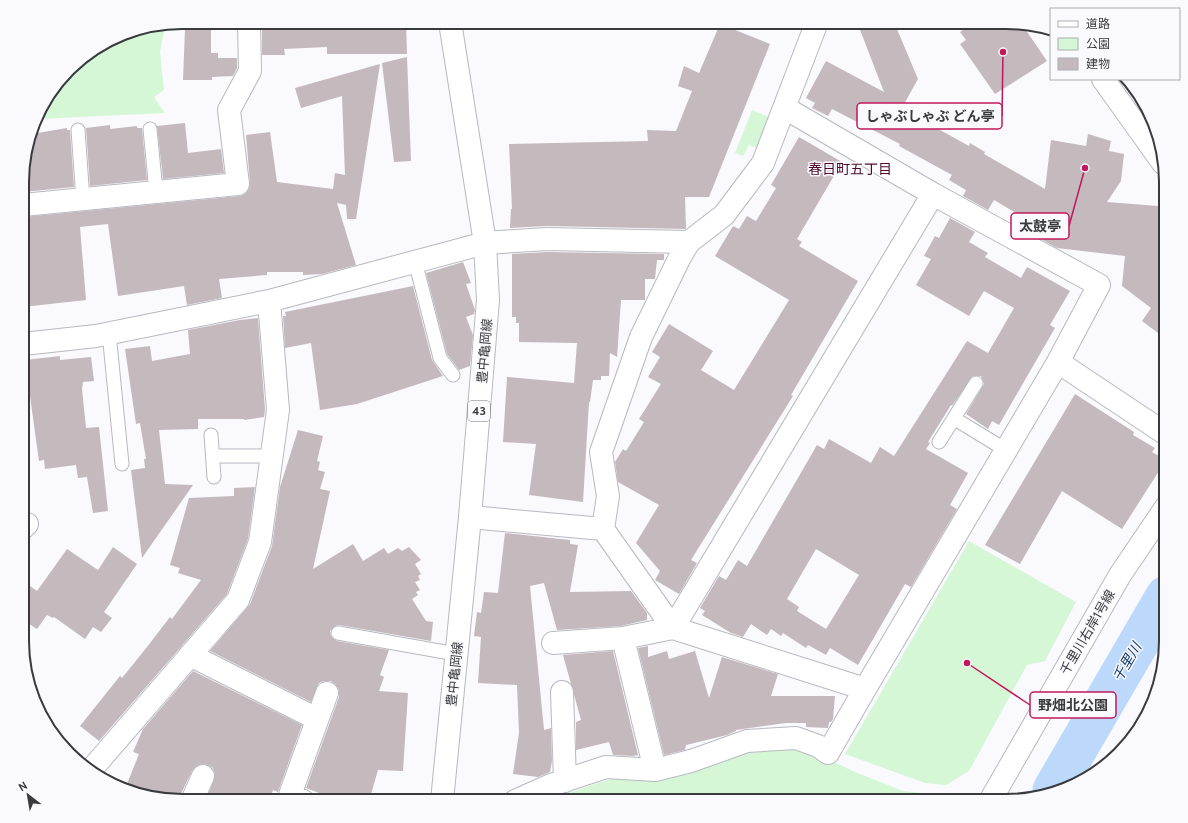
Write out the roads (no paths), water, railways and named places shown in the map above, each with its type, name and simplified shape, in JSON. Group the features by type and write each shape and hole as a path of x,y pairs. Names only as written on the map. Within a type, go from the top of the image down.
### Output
{"street":[{"path":"29,204 238,184 229,110 250,71 249,29"},
{"name":"豊中亀岡線","path":"443,794 470,517 488,300 485,242 451,29"},
{"path":"673,628 603,530 608,496 601,452 641,337 680,257 689,242 724,215 758,172 767,154 814,29"},
{"path":"1104,80 1156,154"},
{"path":"532,794 606,767 655,770 691,761 748,740 796,738 818,746 828,753 1058,362 1099,285 933,194 785,108"},
{"path":"673,628 933,194"},
{"path":"29,343 109,333 269,301 485,242 547,239 689,242"},
{"path":"94,766 238,600 260,542 278,410 269,301"},
{"path":"1058,362 1159,429"},
{"path":"470,517 603,530"},
{"name":"千里川右岸1号線","path":"994,794 1120,576 1159,518"},
{"path":"553,643 623,638 673,628 865,689"},
{"path":"623,638 655,770"},
{"path":"190,655 317,719"},
{"path":"562,692 565,781"},
{"path":"294,794 317,719 327,693"},
{"path":"195,794 203,776"}],"lane":[{"path":"150,129 156,192"},
{"path":"78,130 83,200"},
{"path":"415,261 440,358 453,375"},
{"path":"109,333 122,464"},
{"path":"939,442 955,419 976,383"},
{"path":"955,419 1006,450"},
{"path":"211,435 214,476"},
{"path":"213,456 272,456"},
{"path":"338,632 456,654"}],"waterway":[{"name":"千里川","path":"1055,786 1159,608"}],"place":[{"name":"しゃぶしゃぶ どん亭","path":"1003,52"},
{"name":"太鼓亭","path":"1085,168"},
{"name":"野畑北公園","path":"967,663"}],"district":[{"name":"春日町五丁目","path":"850,169"}]}
